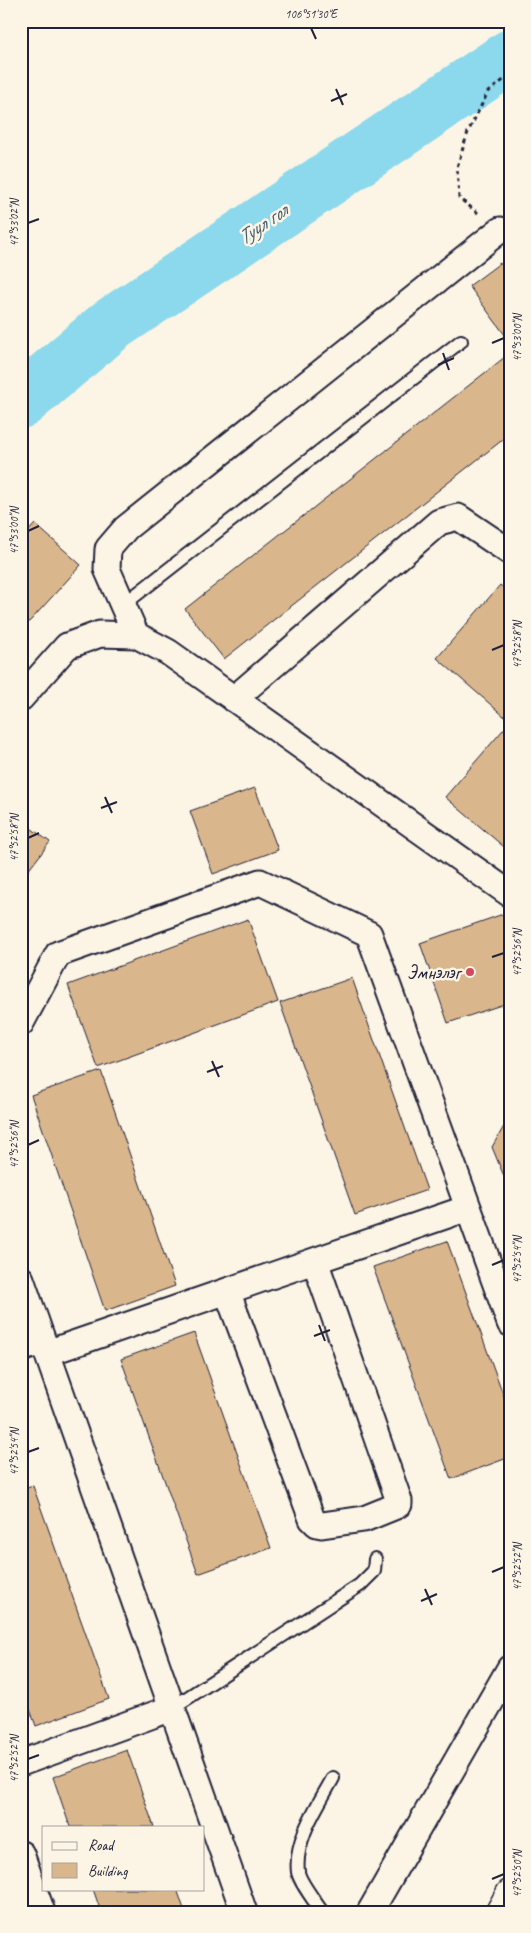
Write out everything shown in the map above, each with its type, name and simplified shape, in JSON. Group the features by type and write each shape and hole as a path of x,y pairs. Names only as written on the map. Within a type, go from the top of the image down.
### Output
{"highway":[{"path":"500,1912 510,1894"}],"street":[{"path":"136,635 107,569 108,549 126,528 507,231"},
{"path":"234,699 439,522 458,517 510,552"},
{"path":"21,698 67,646 100,634 136,635 168,652 510,894"},
{"path":"21,1023 58,954 260,882 369,934 510,1323"},
{"path":"37,1348 227,1291 468,1208"},
{"path":"227,1291 312,1519 317,1524 322,1525 364,1519 396,1506 399,1502 314,1261"},
{"path":"21,1279 37,1348 172,1708 244,1912"},
{"path":"370,1912 510,1668"},
{"path":"21,1763 172,1708"},
{"path":"21,1854 42,1912"}],"lane":[{"path":"123,606 460,341"},
{"path":"172,1708 360,1585 374,1571 375,1559"},
{"path":"322,1912 298,1874 299,1851 306,1831 333,1778"}],"path":[{"path":"507,231 459,198 457,168 468,132 488,92 510,75"}],"building":[{"path":"500,263 510,276 510,332 505,335 469,286"},
{"path":"510,353 510,434 224,659 185,609"},
{"path":"35,524 81,565 21,631 21,539"},
{"path":"500,585 510,593 510,711 505,717 437,658"},
{"path":"510,724 510,852 445,797"},
{"path":"255,788 278,850 213,874 190,811"},
{"path":"21,821 50,842 21,880"},
{"name":"Эмнэлэг","path":"506,913 510,923 510,1002 448,1023 420,943"},
{"path":"248,919 278,1002 98,1068 68,985"},
{"path":"352,978 427,1190 355,1215 280,1003"},
{"path":"101,1071 175,1286 105,1311 31,1095"},
{"path":"510,1116 510,1191 492,1147"},
{"path":"447,1241 510,1413 510,1457 451,1479 373,1267"},
{"path":"194,1333 271,1548 198,1574 121,1359"},
{"path":"33,1486 109,1699 36,1726 21,1685 21,1490"},
{"path":"127,1750 154,1826 70,1826 53,1777"},
{"path":"93,1890 177,1890 185,1912 101,1912"}],"waterway":[{"name":"Туул гол","path":"21,401 111,325 510,57"}],"place":[{"name":"Эмнэлэг","path":"470,972"}]}
